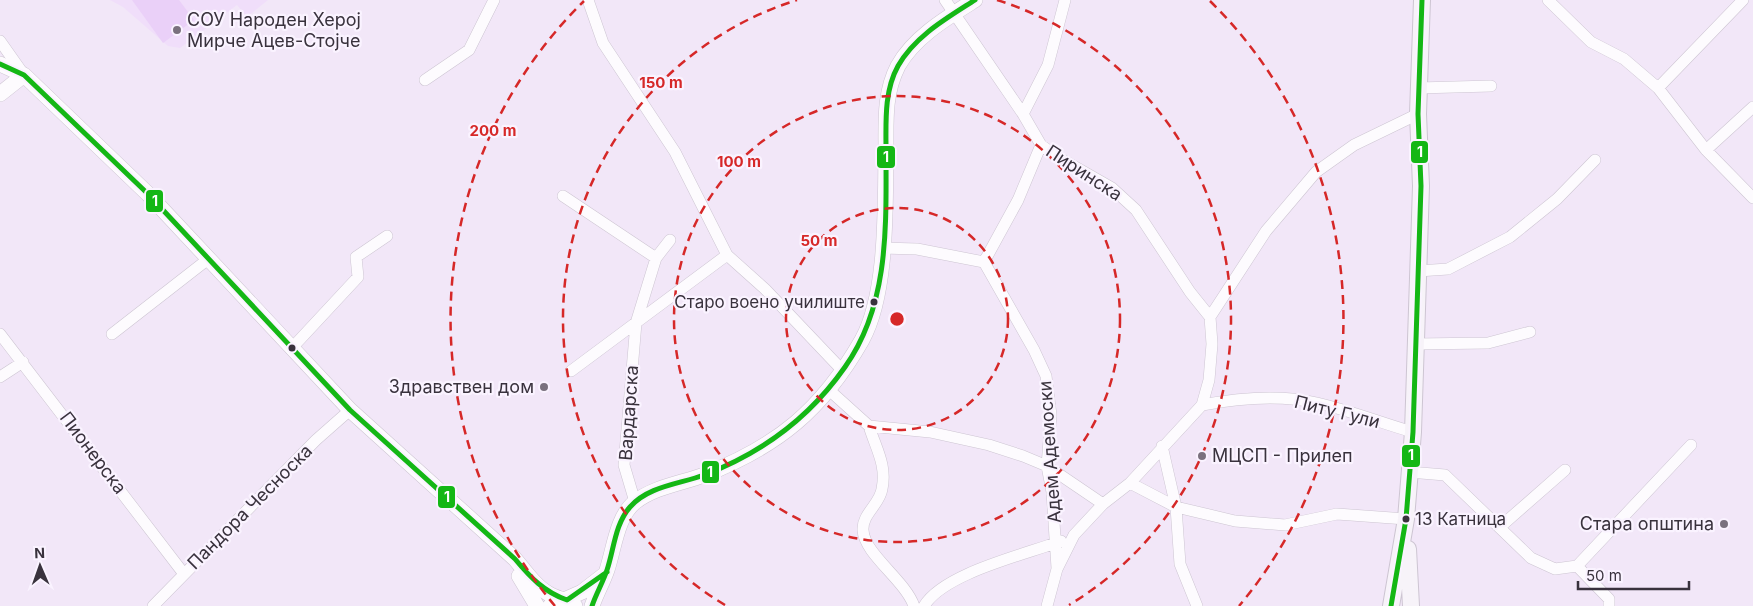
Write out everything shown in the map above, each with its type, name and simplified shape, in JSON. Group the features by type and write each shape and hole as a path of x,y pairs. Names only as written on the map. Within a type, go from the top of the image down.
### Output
{"main road":[{"path":"1392,606 1406,519 1413,432 1421,186 1418,88 1422,0"},
{"path":"1406,519 1411,606"}],"street":[{"path":"425,80 468,50 494,0"},
{"path":"588,0 603,43 675,152 727,255 765,289 842,371"},
{"name":"Пиринска","path":"945,0 1023,114 1041,145 1056,156 1112,188 1136,210 1190,292 1210,317"},
{"path":"592,606 606,572 624,516 635,502 655,491 742,460 775,440 813,408 842,371 863,338 877,303 882,248 886,103 898,66 917,42 975,0"},
{"path":"1023,114 1048,65 1065,0"},
{"path":"1548,0 1591,42 1624,59 1658,88 1706,150 1753,198"},
{"path":"1658,88 1743,0"},
{"path":"0,41 24,75 148,194 207,260 350,410 515,559 538,585 550,594 571,603"},
{"path":"0,64 24,75"},
{"path":"0,94 24,75"},
{"path":"1418,88 1491,86"},
{"path":"1706,150 1753,107"},
{"path":"1047,606 1057,569 1074,535 1103,504 1130,484 1162,446 1202,405 1210,371 1212,344 1210,317 1266,231 1316,172 1354,144 1418,114"},
{"path":"882,248 917,249 984,262 1018,200 1041,145"},
{"path":"1418,271 1448,268 1510,237 1558,199 1596,160"},
{"path":"563,196 656,258"},
{"path":"291,349 358,277 356,257 387,236"},
{"name":"Вардарска","path":"635,502 624,465 636,323 656,258 670,240"},
{"name":"Вардарска","path":"571,371 727,255"},
{"path":"112,334 207,260"},
{"name":"Адем Адемоски","path":"984,262 1034,350 1046,376 1051,415 1047,466 1052,492 1057,569"},
{"path":"1416,344 1488,343 1530,332"},
{"name":"Пионерска","path":"0,334 184,574"},
{"path":"0,377 23,362"},
{"path":"828,389 869,426 876,449 883,461 882,491 864,522 863,531 867,544 910,593 914,606"},
{"name":"Питу Гули","path":"1202,405 1237,398 1278,398 1316,402 1413,432"},
{"name":"Пандора Чесноска","path":"153,606 316,440 350,410"},
{"path":"869,426 930,432 981,443 1023,456 1047,466 1103,504"},
{"path":"1409,472 1445,475 1531,558 1555,569 1577,566 1692,445"},
{"path":"1162,446 1176,507 1180,564 1197,606"},
{"path":"1500,527 1565,470"},
{"path":"1130,484 1176,507 1235,521 1285,525 1336,514 1406,519"},
{"path":"488,534 526,586 537,606"},
{"path":"924,606 931,595 950,583 1074,535"},
{"path":"1577,566 1609,599 1609,606"},
{"path":"550,606 557,602 571,603 606,572"}],"shaded area":[{"name":"СОУ Народен Херој Мирче Ацев-Стојче","path":"110,0 268,0 247,17 237,5 180,48 168,46 123,7"},
{"path":"132,0 179,0 194,20 163,43"}],"transit line":[{"name":"1","path":"592,606 607,570 621,521 637,500 665,486 704,475 725,466 765,444 783,432 816,402 845,367 860,343 878,290 885,235 886,118 888,96 893,76 905,55 922,37 932,28 975,0"},
{"name":"1","path":"1391,606 1406,519 1413,432 1421,186 1418,114 1422,0"},
{"name":"1","path":"0,64 24,75 148,194 350,410 515,559 538,583 551,593 567,600 607,572"}],"place":[{"name":"СОУ Народен Херој Мирче Ацев-Стојче","path":"177,30"},
{"name":"Старо воено училиште","path":"874,302"},
{"name":"Здравствен дом","path":"544,387"},
{"name":"МЦСП - Прилеп","path":"1202,456"},
{"name":"13 Катница","path":"1406,519"},
{"name":"Стара општина","path":"1724,524"}]}
